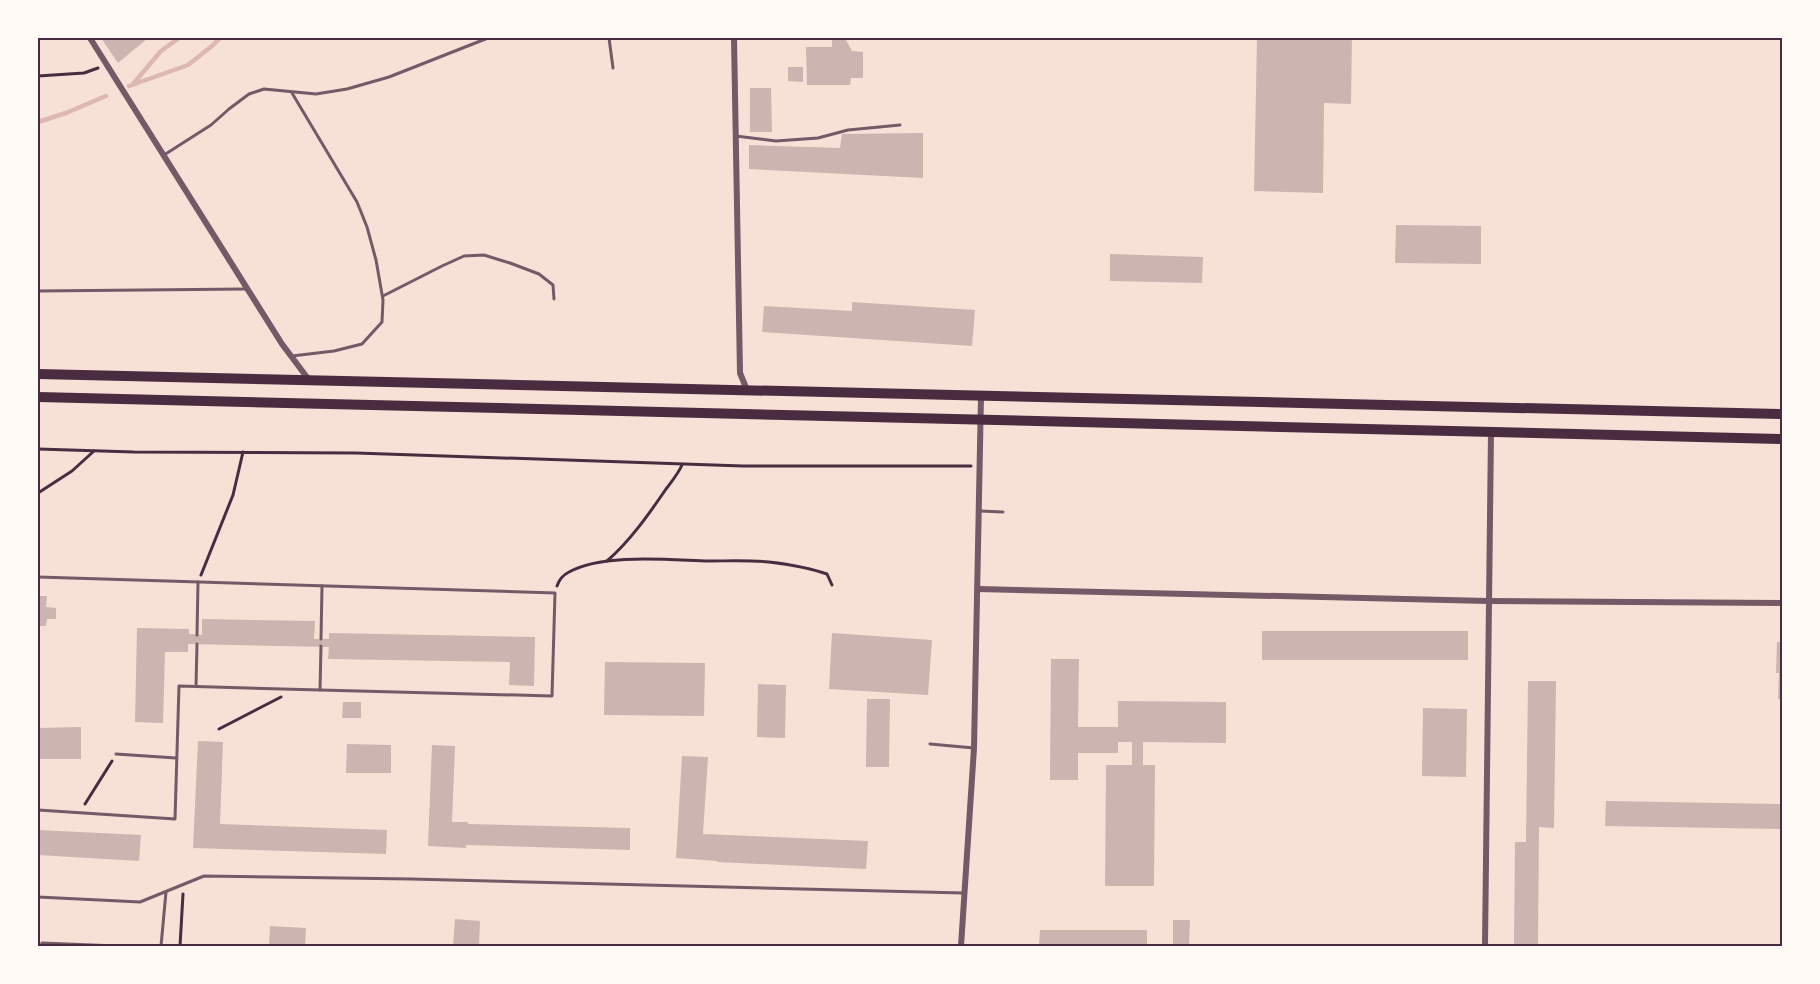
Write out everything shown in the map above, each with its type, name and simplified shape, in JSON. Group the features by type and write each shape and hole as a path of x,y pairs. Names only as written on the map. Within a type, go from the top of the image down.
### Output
{"highway":[{"path":"38,374 1782,414"},
{"path":"38,397 1782,438"}],"street":[{"path":"90,38 247,289 309,380"},
{"path":"734,38 740,373 747,390"},
{"path":"961,946 974,748 981,396"},
{"path":"1485,946 1491,431"},
{"path":"978,590 1488,601 1782,603"}],"lane":[{"path":"163,156 211,125 249,94 264,89 316,94 347,89 389,77 488,38"},
{"path":"609,38 613,68"},
{"path":"291,356 333,351 362,344 382,322 383,296 367,227 357,202 292,93"},
{"path":"736,136 776,141 818,138 848,130 900,125"},
{"path":"383,296 464,256 484,255 539,274 554,285 554,298"},
{"path":"38,291 247,289"},
{"path":"978,511 1003,512"},
{"path":"38,577 555,593 552,696 179,686 175,819 38,810"},
{"path":"197,635 198,582"},
{"path":"321,639 322,585"},
{"path":"196,686 197,644"},
{"path":"320,690 321,646"},
{"path":"930,744 974,748"},
{"path":"116,754 176,758"},
{"path":"38,897 140,902 204,876 964,892"},
{"path":"161,946 166,892"},
{"path":"41,946 42,943 117,946"}],"path":[{"path":"38,76 84,73 107,65"},
{"path":"38,449 356,453 743,466 980,466"},
{"path":"38,493 72,471 95,450"},
{"path":"198,582 233,495 243,452"},
{"path":"605,562 618,551 653,507 682,464"},
{"path":"555,593 560,580 567,572 605,562 653,558 768,562 826,574 832,585"},
{"path":"219,729 298,689"},
{"path":"79,813 116,754"},
{"path":"180,946 183,885"}],"building":[{"path":"101,38 148,38 118,63"},
{"path":"1257,38 1352,38 1351,104 1324,103 1323,193 1254,191"},
{"path":"832,39 846,40 852,51 863,52 863,78 851,78 850,85 807,85 806,47 832,47"},
{"path":"788,67 803,67 803,82 788,81"},
{"path":"750,88 771,88 772,132 750,132"},
{"path":"923,133 923,178 749,169 749,145 840,148 842,134"},
{"path":"1396,225 1481,226 1481,264 1395,263"},
{"path":"1110,254 1203,257 1202,283 1110,281"},
{"path":"852,302 975,310 972,346 762,332 764,306 852,311"},
{"path":"38,596 47,596 46,607 56,608 56,619 47,619 46,626 38,626"},
{"path":"202,619 315,621 314,639 329,639 329,633 535,637 534,686 509,685 510,662 328,659 329,647 188,644 188,652 165,652 163,723 135,722 137,628 189,629 189,634 202,635"},
{"path":"1262,631 1468,631 1468,660 1262,660"},
{"path":"832,633 932,640 928,695 829,689"},
{"path":"1777,642 1782,642 1782,699 1778,699"},
{"path":"1051,659 1079,659 1078,727 1118,727 1118,701 1226,702 1226,743 1143,742 1143,765 1155,765 1154,886 1105,886 1106,765 1132,765 1132,742 1118,742 1118,753 1078,753 1078,780 1050,780"},
{"path":"605,662 705,663 704,716 604,715"},
{"path":"1528,681 1556,681 1554,828 1539,827 1538,946 1514,946 1515,842 1526,842"},
{"path":"758,684 786,685 785,738 757,737"},
{"path":"867,699 890,699 889,767 866,767"},
{"path":"343,702 361,702 361,718 342,718"},
{"path":"1423,708 1467,709 1466,777 1422,776"},
{"path":"81,727 81,759 38,759 38,728"},
{"path":"198,741 223,742 220,824 387,830 386,854 193,848"},
{"path":"347,744 391,745 391,773 346,773"},
{"path":"432,745 455,746 452,822 630,828 630,850 428,846"},
{"path":"682,756 708,757 703,834 868,841 866,869 676,858"},
{"path":"1606,801 1782,804 1782,829 1605,826"},
{"path":"38,830 141,835 139,861 38,855"},
{"path":"455,919 480,921 479,946 453,946"},
{"path":"1173,920 1190,920 1189,946 1173,946"},
{"path":"270,926 306,928 305,946 269,946"},
{"path":"1040,930 1147,930 1147,946 1039,946"}],"waterway":[{"path":"133,84 161,51 179,38"},
{"path":"129,86 188,65 220,38"},
{"path":"38,122 106,96"}]}
